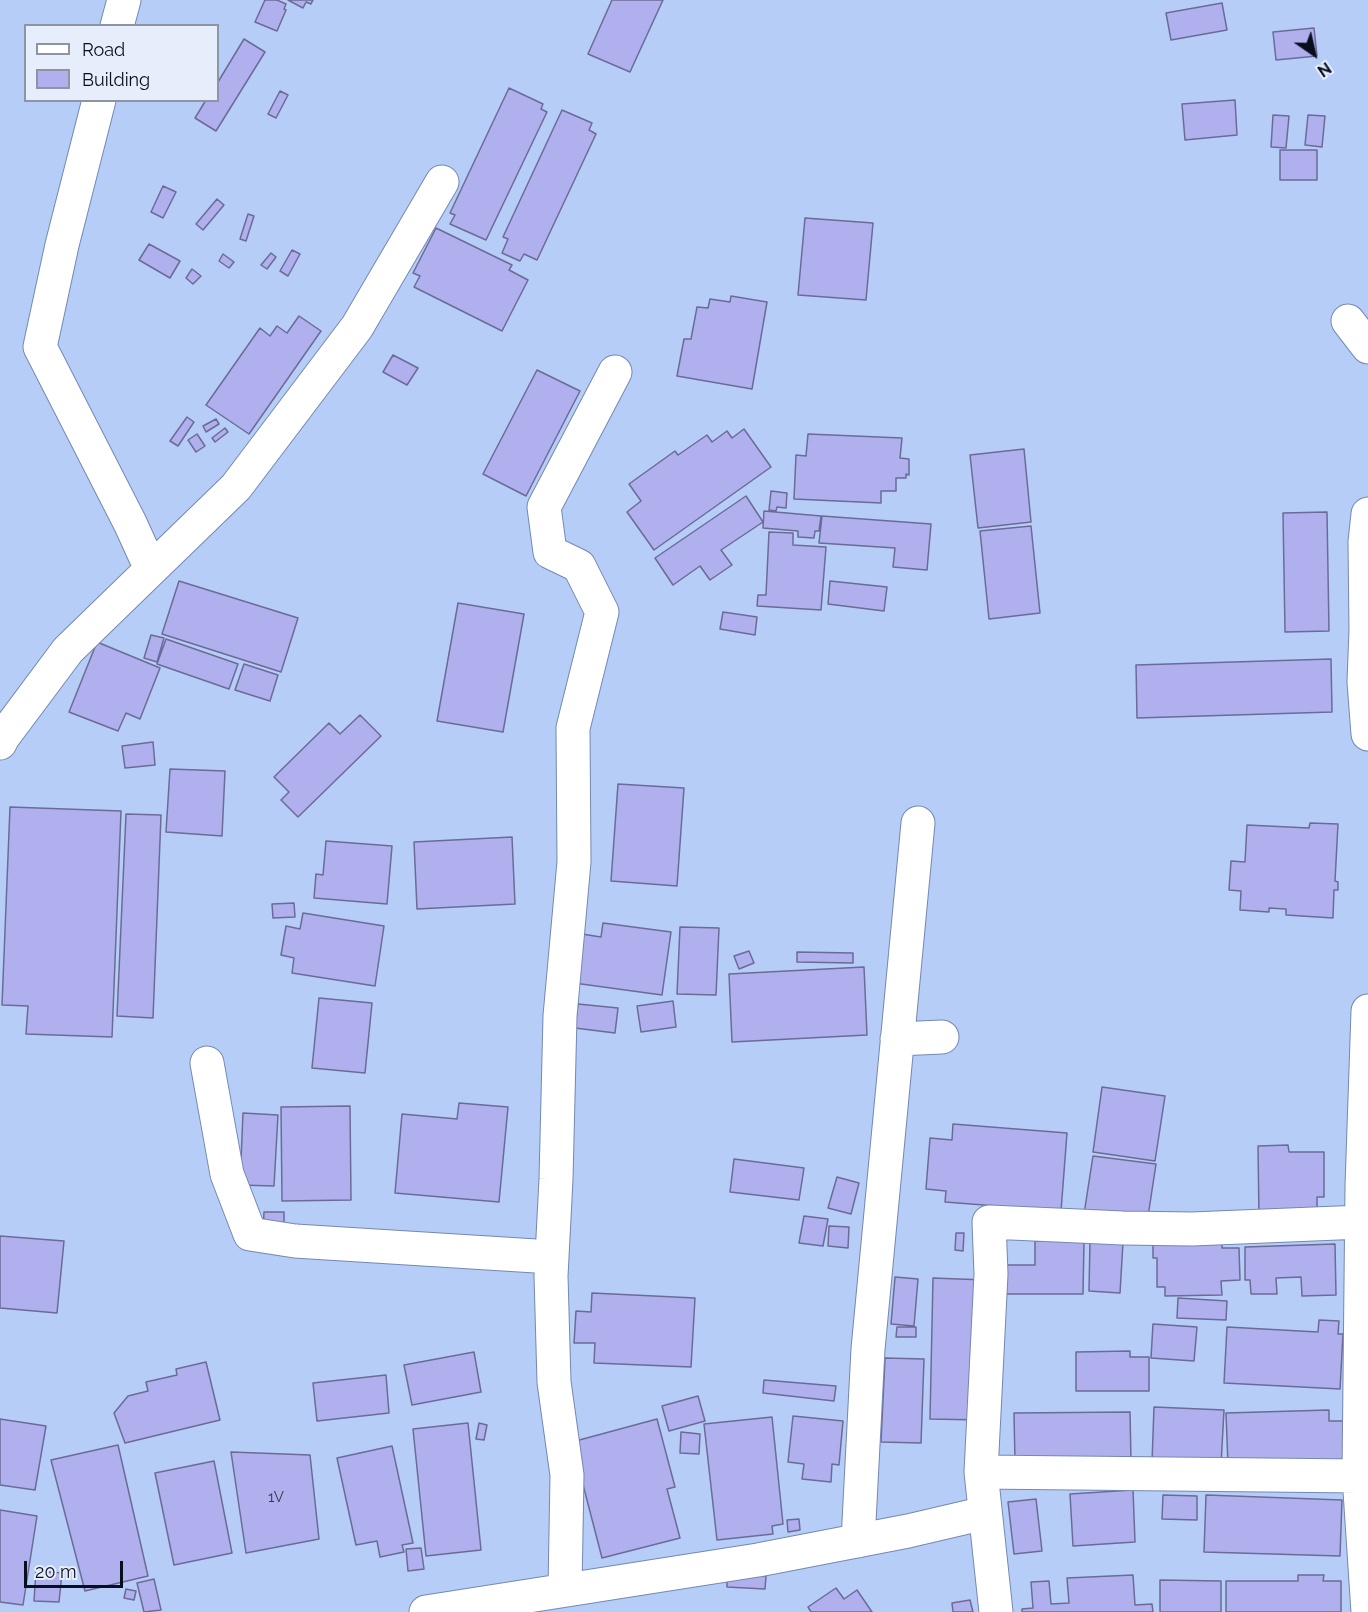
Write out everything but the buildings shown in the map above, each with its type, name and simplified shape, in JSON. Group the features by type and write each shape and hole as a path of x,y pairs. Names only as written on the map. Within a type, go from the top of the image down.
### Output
{"street":[{"path":"118,24 124,0"},
{"path":"98,102 62,245 40,347 151,569"},
{"path":"0,743 68,650 236,487 350,337 442,182"},
{"path":"1348,321 1368,347"},
{"path":"565,1589 567,1475 554,1382 552,1257 560,1016 573,862 573,728 602,612 579,566 550,552 544,507 615,372"},
{"path":"1368,514 1365,542 1364,682 1368,734"},
{"path":"858,1541 868,1349 918,823"},
{"path":"1368,1011 1362,1222 1359,1476 1368,1612"},
{"path":"897,1038 942,1037"},
{"path":"207,1063 227,1174 250,1234 295,1241 552,1257"},
{"path":"996,1612 981,1473 991,1274 989,1222 1123,1228 1192,1228 1362,1222"},
{"path":"981,1473 1359,1476"},
{"path":"426,1612 758,1560 985,1514"}]}
